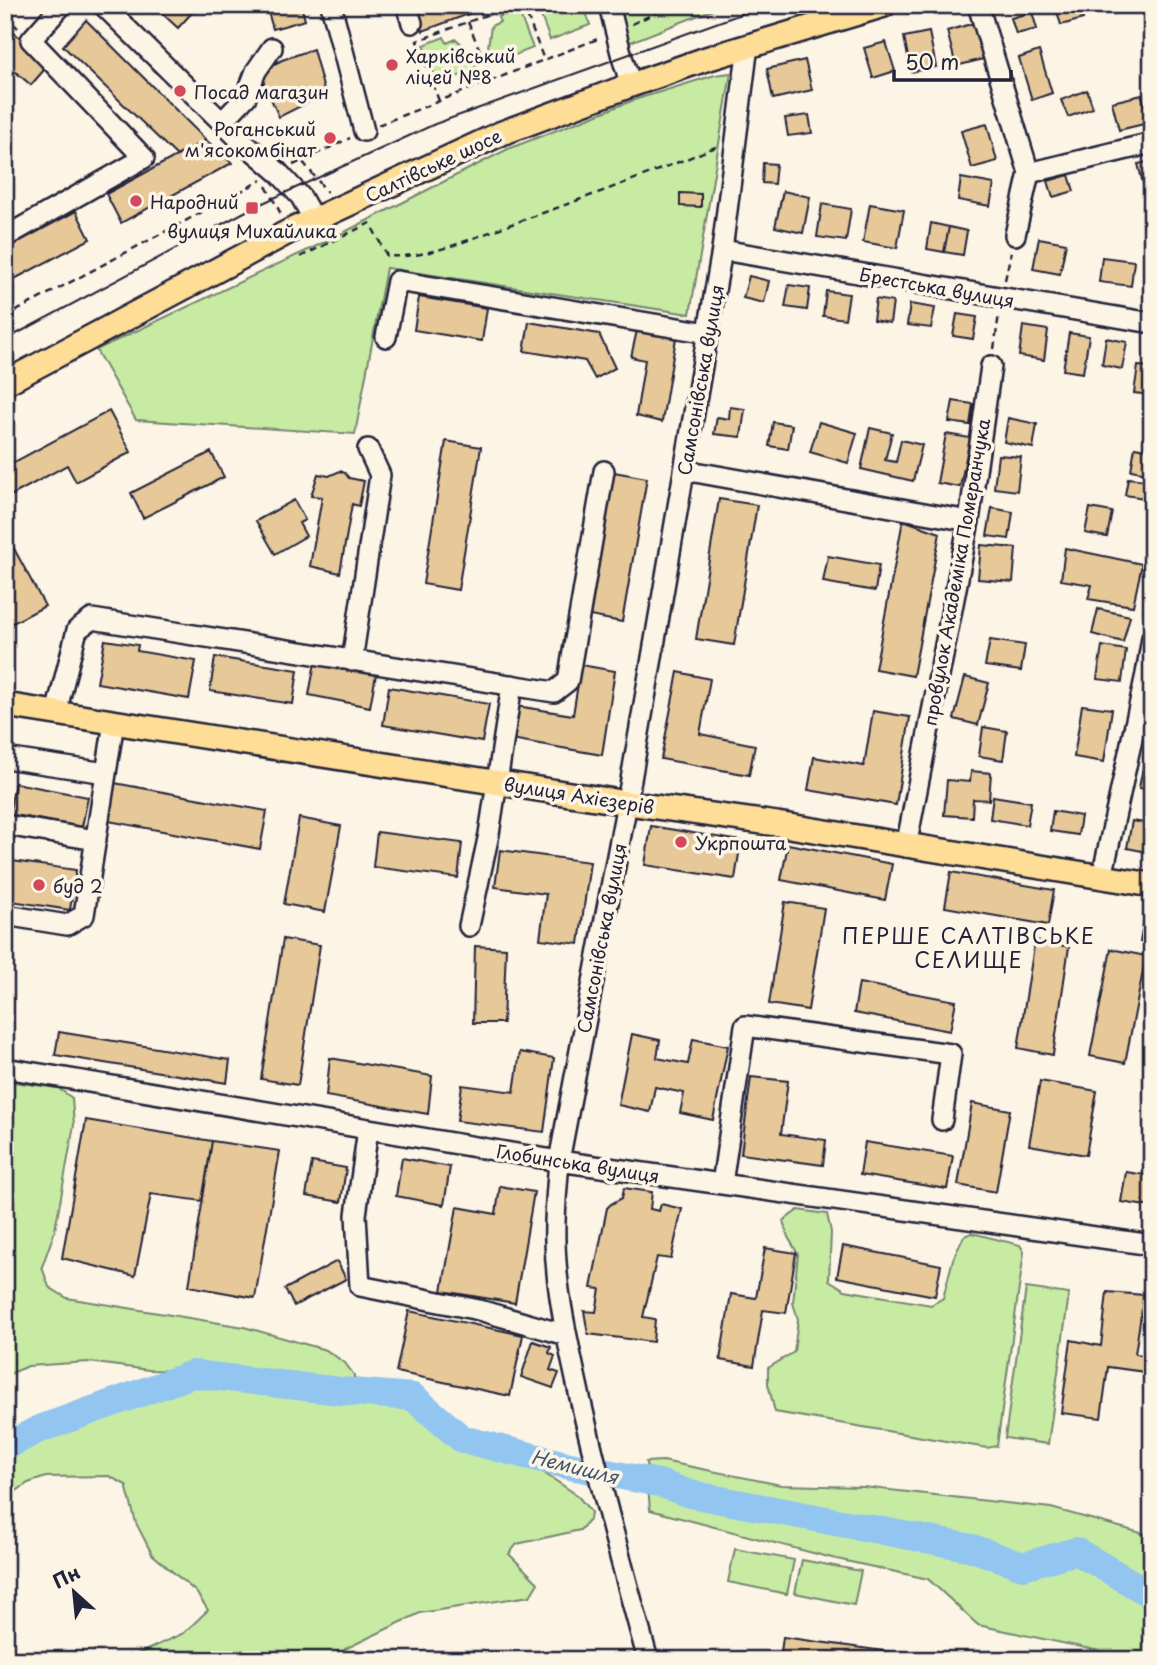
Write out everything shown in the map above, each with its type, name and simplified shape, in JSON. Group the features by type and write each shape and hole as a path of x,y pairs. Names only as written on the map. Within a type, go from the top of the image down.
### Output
{"main road":[{"name":"Салтівське шосе","path":"5,383 314,220 502,133 631,85 884,5"},
{"name":"вулиця Ахієзерів","path":"5,705 627,803 778,824 1152,885"}],"street":[{"path":"5,237 144,158 31,40 62,5"},
{"path":"103,5 222,122 270,176 301,197 314,220"},
{"path":"331,5 364,131"},
{"path":"609,5 631,85"},
{"path":"978,5 1029,173 1015,235"},
{"name":"Самсонівська вулиця","path":"648,1660 590,1447 566,1335 559,1290 555,1210 559,1161 627,803 722,250 748,46"},
{"path":"222,122 246,97 256,71 272,48"},
{"path":"1029,173 1152,143"},
{"name":"Брестська вулиця","path":"722,250 1152,323"},
{"path":"386,337 397,281 708,333"},
{"name":"провулок Академіка Померанчука","path":"906,846 969,521 991,366"},
{"path":"352,661 380,475 368,449"},
{"path":"684,470 969,521"},
{"path":"56,713 76,630 92,619 554,692 568,681 604,471"},
{"path":"1102,877 1149,674 1152,638"},
{"path":"469,926 489,834 512,685"},
{"path":"5,915 67,925 84,915 114,722"},
{"path":"5,758 106,773"},
{"path":"5,825 96,840"},
{"path":"722,1184 745,1026 951,1054 942,1120"},
{"name":"Глобинська вулиця","path":"5,1068 559,1161 1152,1245"},
{"path":"368,1129 356,1215 360,1286 479,1310 566,1335"}],"path":[{"path":"439,102 417,41 513,5"},
{"path":"523,5 544,60"},
{"path":"5,317 302,160 364,131 615,32 672,5"},
{"path":"468,22 492,80"},
{"path":"300,257 370,223 387,256 403,257 437,250 685,160 737,138"},
{"path":"302,160 329,195"},
{"path":"270,176 283,217"},
{"path":"991,366 1001,297 1015,235"}],"green space":[{"name":"Харківський ліцей №8","path":"537,5 584,5 590,25 550,40"},
{"path":"613,5 725,5 623,45"},
{"path":"518,10 533,48 495,63 488,47 491,26 500,22 498,17"},
{"path":"444,37 447,43 456,39 470,52 477,69 438,84 424,45"},
{"path":"731,73 690,314 386,268 355,434 136,420 96,350 327,241 508,149 634,100 715,75"},
{"path":"5,1081 58,1088 72,1098 74,1125 55,1230 42,1267 49,1287 67,1298 244,1327 326,1350 345,1363 354,1375 354,1384 341,1385 206,1369 149,1370 88,1362 28,1366 5,1376"},
{"path":"798,1210 827,1214 831,1232 829,1280 845,1290 931,1305 943,1298 953,1259 964,1236 972,1233 1020,1245 1024,1252 997,1446 987,1448 775,1412 768,1384 768,1368 794,1352 798,1319 793,1303 798,1254 783,1221"},
{"path":"1026,1288 1069,1294 1048,1444 1005,1438"},
{"path":"199,1382 409,1404 465,1450 538,1469 577,1495 591,1512 590,1519 580,1530 517,1544 509,1554 538,1583 530,1596 420,1613 345,1649 343,1660 125,1660 184,1633 208,1610 196,1592 152,1554 136,1523 126,1485 109,1476 46,1477 28,1483 5,1499 5,1456 125,1403"},
{"path":"663,1461 781,1485 863,1487 1051,1508 1152,1536 1152,1660 1128,1660 1128,1657 978,1625 928,1579 832,1558 650,1510 646,1462"},
{"path":"735,1549 794,1560 787,1594 728,1582"},
{"path":"802,1560 861,1571 854,1605 795,1593"}],"building":[{"path":"153,5 199,5 178,28"},
{"path":"266,5 301,5 305,20 273,29"},
{"path":"414,5 493,5 423,31"},
{"path":"1079,5 1083,19 1061,25 1056,8"},
{"path":"1111,5 1147,5 1148,6 1113,14"},
{"path":"1032,12 1037,29 1016,34 1011,18"},
{"path":"86,20 206,140 177,156 63,46"},
{"path":"978,22 987,58 956,66 947,31"},
{"path":"5,25 50,63 31,85 5,63"},
{"path":"929,32 936,67 911,72 904,37"},
{"path":"886,42 895,71 873,78 864,48"},
{"path":"313,49 325,94 279,117 259,72"},
{"path":"1039,51 1052,93 1032,100 1019,58"},
{"path":"805,60 812,90 773,99 767,69"},
{"path":"1087,90 1093,108 1068,117 1061,100"},
{"path":"1142,95 1148,123 1119,130 1112,102"},
{"path":"809,115 812,133 788,136 785,118"},
{"path":"987,124 997,161 972,168 961,131"},
{"path":"206,140 232,163 121,223 106,194"},
{"path":"1152,161 1152,189 1145,191 1138,164"},
{"path":"763,163 776,164 774,184 762,183"},
{"path":"1069,175 1074,191 1053,197 1048,181"},
{"path":"961,178 994,184 990,206 958,200"},
{"path":"783,191 810,197 803,233 775,227"},
{"path":"680,193 701,194 701,207 680,206"},
{"path":"822,204 851,209 846,241 817,237"},
{"path":"870,204 904,210 897,248 863,242"},
{"path":"76,211 90,239 5,284 5,249"},
{"path":"931,223 949,227 944,252 927,249"},
{"path":"949,227 967,231 963,255 944,252"},
{"path":"1039,238 1066,243 1060,274 1033,269"},
{"path":"1102,257 1134,261 1131,286 1099,282"},
{"path":"749,276 769,281 764,303 743,298"},
{"path":"789,285 810,288 807,310 785,307"},
{"path":"826,291 849,294 845,319 823,316"},
{"path":"419,297 487,308 482,341 414,330"},
{"path":"876,299 893,302 890,323 873,320"},
{"path":"910,304 935,308 931,328 907,325"},
{"path":"957,314 977,317 973,339 953,336"},
{"path":"529,322 599,334 615,368 595,379 585,361 524,351"},
{"path":"1023,326 1048,330 1044,360 1019,356"},
{"path":"637,330 676,338 662,422 636,416 645,360 631,357"},
{"path":"1069,333 1089,336 1083,373 1063,370"},
{"path":"1106,338 1127,342 1122,369 1102,365"},
{"path":"1138,366 1152,367 1152,395 1134,393"},
{"path":"953,401 973,404 970,425 949,422"},
{"path":"730,407 745,409 741,437 714,434 717,417 729,419"},
{"path":"109,411 131,452 76,482 67,465 5,499 5,467"},
{"path":"1008,418 1037,424 1033,448 1004,442"},
{"path":"773,422 792,425 788,449 769,446"},
{"path":"819,422 857,433 848,463 810,452"},
{"path":"870,428 892,433 885,460 896,462 901,440 922,445 913,481 861,469"},
{"path":"946,434 970,438 960,487 937,483"},
{"path":"446,441 481,447 458,590 423,584"},
{"path":"1135,447 1152,450 1152,474 1131,470"},
{"path":"211,452 224,477 143,518 131,493"},
{"path":"998,455 1021,457 1017,491 994,488"},
{"path":"340,471 349,478 364,481 359,506 352,504 340,573 310,566 322,497 311,496 318,474 329,476"},
{"path":"614,472 647,478 622,622 590,616"},
{"path":"1128,478 1152,481 1151,499 1125,495"},
{"path":"719,499 757,505 734,645 696,639"},
{"path":"294,500 305,520 299,523 306,536 275,554 256,521"},
{"path":"992,508 1013,512 1009,539 987,536"},
{"path":"1090,508 1112,512 1107,537 1085,533"},
{"path":"903,520 940,533 913,676 875,669"},
{"path":"5,532 45,606 11,624 5,614"},
{"path":"981,545 1016,548 1013,582 978,579"},
{"path":"1065,548 1142,564 1133,606 1088,599 1092,585 1061,580"},
{"path":"828,556 879,565 875,591 823,582"},
{"path":"1098,609 1130,616 1123,642 1092,634"},
{"path":"105,640 138,645 137,651 196,661 189,699 97,683"},
{"path":"990,640 1025,645 1021,671 985,666"},
{"path":"1102,646 1126,650 1122,682 1097,679"},
{"path":"215,657 298,670 293,704 210,691"},
{"path":"316,657 377,669 370,707 309,695"},
{"path":"581,665 615,671 602,755 511,739 516,706 573,715"},
{"path":"678,672 710,679 700,734 755,745 749,775 661,759"},
{"path":"965,677 989,683 978,725 954,719"},
{"path":"389,687 489,704 482,742 383,725"},
{"path":"1082,705 1112,709 1104,762 1074,757"},
{"path":"873,711 910,717 896,805 808,790 814,757 864,766"},
{"path":"983,727 1007,731 1003,760 979,756"},
{"path":"1146,752 1152,753 1152,790 1139,788"},
{"path":"971,771 991,773 989,800 973,799 972,817 944,815 947,780 970,782"},
{"path":"109,782 267,811 260,849 103,820"},
{"path":"15,783 88,797 82,827 9,814"},
{"path":"993,796 1031,802 1027,825 990,819"},
{"path":"1053,811 1081,816 1078,835 1050,831"},
{"path":"299,818 341,826 325,912 284,904"},
{"path":"1132,821 1152,824 1152,853 1127,848"},
{"path":"651,826 741,841 735,879 645,865"},
{"path":"377,832 462,843 458,878 373,867"},
{"path":"788,844 892,864 885,900 781,880"},
{"path":"500,850 590,862 579,944 540,939 546,894 495,887"},
{"name":"буд 2","path":"5,860 76,870 70,910 5,900"},
{"path":"951,872 1054,890 1048,925 945,907"},
{"path":"785,902 824,908 808,1010 769,1004"},
{"path":"1146,908 1152,909 1152,944 1140,942"},
{"path":"283,939 320,945 298,1085 261,1079"},
{"path":"1035,940 1069,947 1053,1055 1018,1048"},
{"path":"475,946 506,948 503,1023 473,1023"},
{"path":"1111,949 1146,956 1125,1063 1090,1056"},
{"path":"859,983 956,1001 950,1031 854,1013"},
{"path":"59,1032 230,1060 227,1083 55,1055"},
{"path":"632,1034 660,1040 657,1058 688,1064 693,1039 728,1046 713,1120 680,1113 684,1093 655,1087 650,1112 618,1105"},
{"path":"520,1052 554,1058 544,1132 457,1121 462,1085 514,1092"},
{"path":"330,1058 432,1076 428,1114 326,1096"},
{"path":"751,1077 788,1081 781,1134 826,1140 823,1165 741,1154"},
{"path":"1040,1081 1097,1091 1086,1155 1029,1145"},
{"path":"972,1103 1010,1110 996,1192 958,1185"},
{"path":"86,1120 212,1141 202,1201 151,1194 135,1276 62,1258"},
{"path":"212,1141 280,1151 255,1298 189,1286"},
{"path":"865,1142 953,1156 947,1189 860,1175"},
{"path":"402,1158 450,1167 444,1205 396,1196"},
{"path":"312,1162 346,1168 341,1202 306,1196"},
{"path":"1126,1172 1152,1176 1152,1207 1121,1202"},
{"path":"500,1186 534,1192 515,1303 442,1291 457,1207 496,1214"},
{"path":"624,1188 652,1192 650,1209 659,1211 661,1204 682,1209 671,1259 657,1257 643,1317 655,1319 653,1342 588,1334 584,1311 596,1312 600,1289 591,1288 607,1208 622,1198"},
{"path":"843,1246 941,1265 935,1296 837,1277"},
{"path":"765,1248 796,1253 786,1313 763,1310 754,1366 720,1360 731,1294 756,1298"},
{"path":"337,1261 346,1279 294,1306 285,1289"},
{"path":"1107,1292 1144,1295 1135,1354 1152,1356 1152,1373 1108,1367 1101,1418 1061,1413 1071,1340 1101,1346"},
{"path":"409,1311 523,1335 510,1396 396,1372"},
{"path":"533,1341 551,1347 549,1353 555,1356 550,1370 559,1373 553,1388 521,1377"},
{"path":"783,1637 948,1660 780,1660"}],"waterway":[{"name":"Немишля","path":"5,1447 37,1430 193,1374 413,1397 462,1439 570,1466 659,1483 690,1494 972,1548 1023,1566 1076,1551 1152,1595"}],"tram line":[{"path":"5,340 252,208 435,124 766,5"}],"place":[{"name":"Харківський ліцей №8","path":"392,65"},
{"name":"Посад магазин","path":"180,91"},
{"name":"Роганський м'ясокомбінат","path":"330,138"},
{"name":"Народний","path":"136,201"},
{"name":"вулиця Михайлика","path":"252,208"},
{"name":"Укрпошта","path":"681,842"},
{"name":"буд 2","path":"39,885"}],"district":[{"name":"ПЕРШЕ САЛТІВСЬКЕ СЕЛИЩЕ","path":"969,947"}]}
